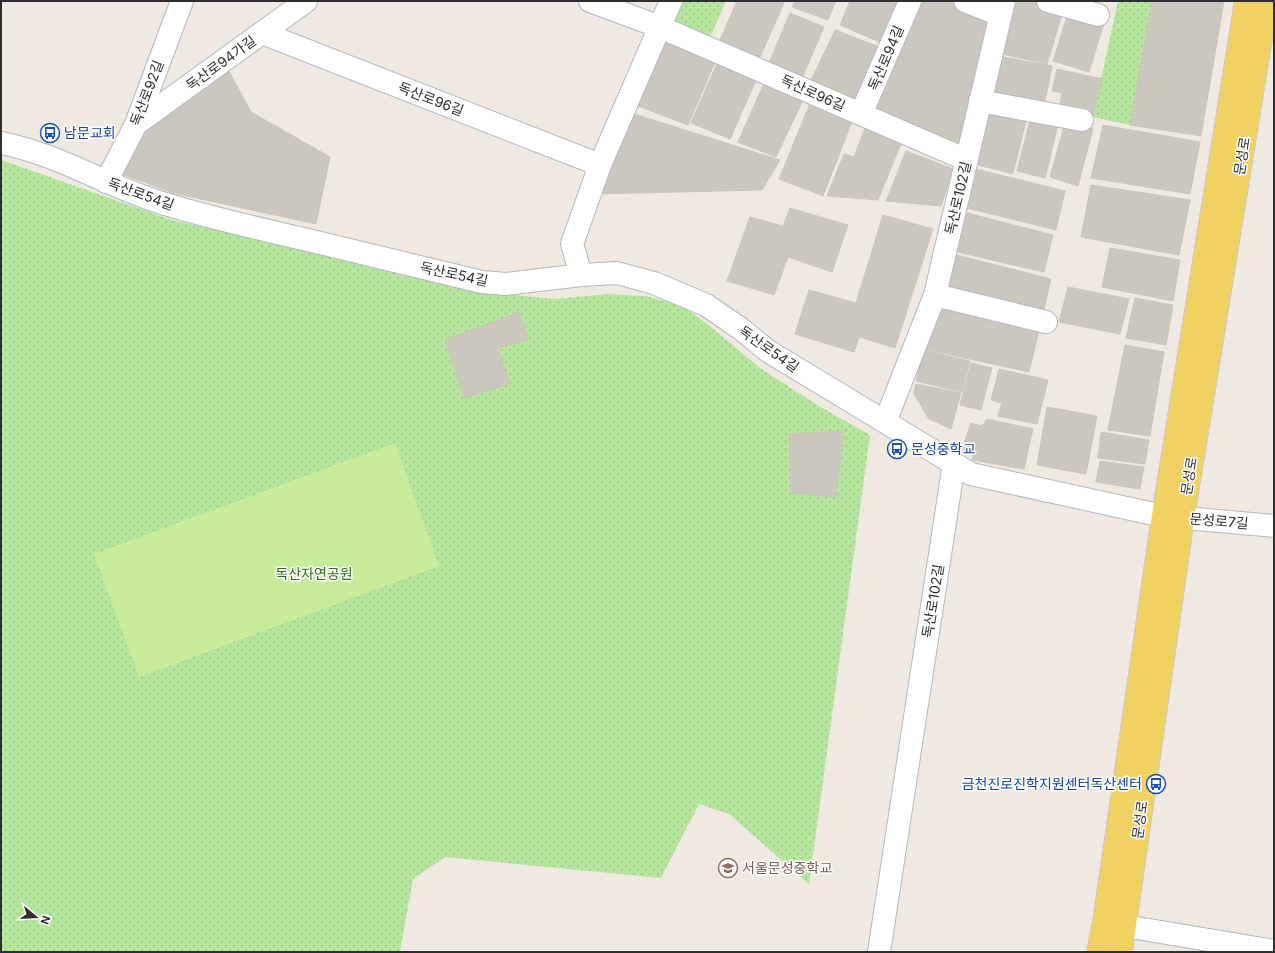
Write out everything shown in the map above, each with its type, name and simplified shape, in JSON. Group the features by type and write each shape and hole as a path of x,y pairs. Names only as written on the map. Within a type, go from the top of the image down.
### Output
{"main road":[{"name":"문성로","path":"1121,952 1173,517 1246,1"},
{"name":"문성로","path":"1098,952 1173,517 1267,1"}],"street":[{"name":"독산로92길","path":"106,182 136,124 182,1"},
{"name":"독산로94가길","path":"136,124 306,1"},
{"name":"독산로96길","path":"590,1 660,27 967,160"},
{"path":"581,275 572,244 600,165 671,1"},
{"name":"독산로94길","path":"861,114 910,1"},
{"path":"965,1 1002,8"},
{"path":"1048,1 1098,15"},
{"name":"독산로102길","path":"885,422 935,295 1002,8"},
{"name":"독산로96길","path":"262,33 600,165"},
{"path":"980,101 1082,120"},
{"name":"독산로54길","path":"1,143 19,146 59,160 106,182 158,202 235,223 482,282 506,284 581,275 617,273 654,283 706,305 768,351 885,422"},
{"path":"935,295 1046,322"},
{"path":"885,422 971,474 1173,517"},
{"name":"독산로102길","path":"880,952 954,464"},
{"name":"문성로7길","path":"1173,517 1274,526"},
{"path":"1104,922 1274,951"}],"green space":[{"path":"671,1 726,1 706,47 660,27"},
{"path":"1118,1 1152,1 1130,125 1093,117"},
{"name":"독산자연공원","path":"1,160 172,220 491,293 555,299 608,294 645,296 682,305 760,368 819,406 870,435 809,884 729,814 699,804 661,878 445,857 413,879 400,952 1,952"},
{"path":"395,443 439,566 139,677 94,554"}],"building":[{"path":"737,1 779,1 784,3 757,64 717,47"},
{"path":"795,1 836,1 828,20 792,7"},
{"path":"850,1 901,1 882,43 840,25"},
{"path":"911,1 960,1 998,16 972,92 886,60"},
{"path":"1006,1 1040,1 1064,8 1047,64 993,52"},
{"path":"1152,1 1224,1 1201,136 1130,125"},
{"path":"790,13 824,27 802,78 769,63"},
{"path":"1068,13 1104,23 1089,72 1053,61"},
{"path":"835,30 879,47 854,105 809,85"},
{"path":"672,37 717,57 688,125 630,103 655,45"},
{"path":"993,55 1052,66 1043,111 983,100"},
{"path":"886,60 933,78 909,134 863,114"},
{"path":"718,61 757,78 730,139 691,123"},
{"path":"225,64 251,112 330,157 316,224 173,193 122,174 140,125"},
{"path":"1057,69 1102,79 1093,117 1059,110 1062,93 1052,91"},
{"path":"933,78 972,92 966,158 909,134"},
{"path":"765,81 804,98 776,157 738,142"},
{"path":"811,101 853,119 823,196 779,179"},
{"path":"983,104 1028,113 1013,174 970,163"},
{"path":"631,113 780,160 762,190 594,194"},
{"path":"1031,116 1059,121 1045,178 1017,171"},
{"path":"867,123 903,139 878,200 827,196 844,154 854,157"},
{"path":"1065,123 1093,129 1078,186 1050,177"},
{"path":"1103,125 1200,142 1190,194 1091,178"},
{"path":"906,151 953,169 941,206 886,201"},
{"path":"976,169 1065,191 1056,230 967,208"},
{"path":"1091,185 1190,200 1179,255 1081,237"},
{"path":"790,208 848,225 832,272 788,257 774,295 727,281 750,217 783,226"},
{"path":"967,213 1053,235 1044,272 957,252"},
{"path":"883,215 933,229 895,348 859,337 854,352 795,334 809,290 856,303"},
{"path":"1110,248 1180,260 1173,301 1102,287"},
{"path":"949,253 1051,279 1043,314 951,291 943,278"},
{"path":"1068,287 1129,299 1120,334 1059,322"},
{"path":"1135,298 1173,305 1166,345 1126,338"},
{"path":"934,307 1039,331 1029,372 924,349"},
{"path":"519,312 529,339 497,348 510,384 464,398 445,340"},
{"path":"1125,345 1164,352 1150,436 1108,430"},
{"path":"924,350 970,361 962,392 916,381"},
{"path":"971,363 992,368 981,410 960,405"},
{"path":"999,369 1048,380 1037,424 998,416 1002,403 991,400"},
{"path":"916,384 961,393 951,429 929,419 914,394"},
{"path":"1047,407 1097,416 1086,474 1037,465"},
{"path":"987,419 1033,429 1024,469 972,460 975,452 962,449 971,423 982,426"},
{"path":"844,431 836,497 791,493 789,434"},
{"path":"1101,432 1149,440 1145,464 1098,458"},
{"path":"1100,461 1144,467 1140,489 1096,482"}],"place":[{"name":"남문교회","path":"50,133"},
{"name":"문성중학교","path":"897,449"},
{"name":"금천진로진학지원센터독산센터","path":"1156,784"},
{"name":"서울문성중학교","path":"728,868"}]}
